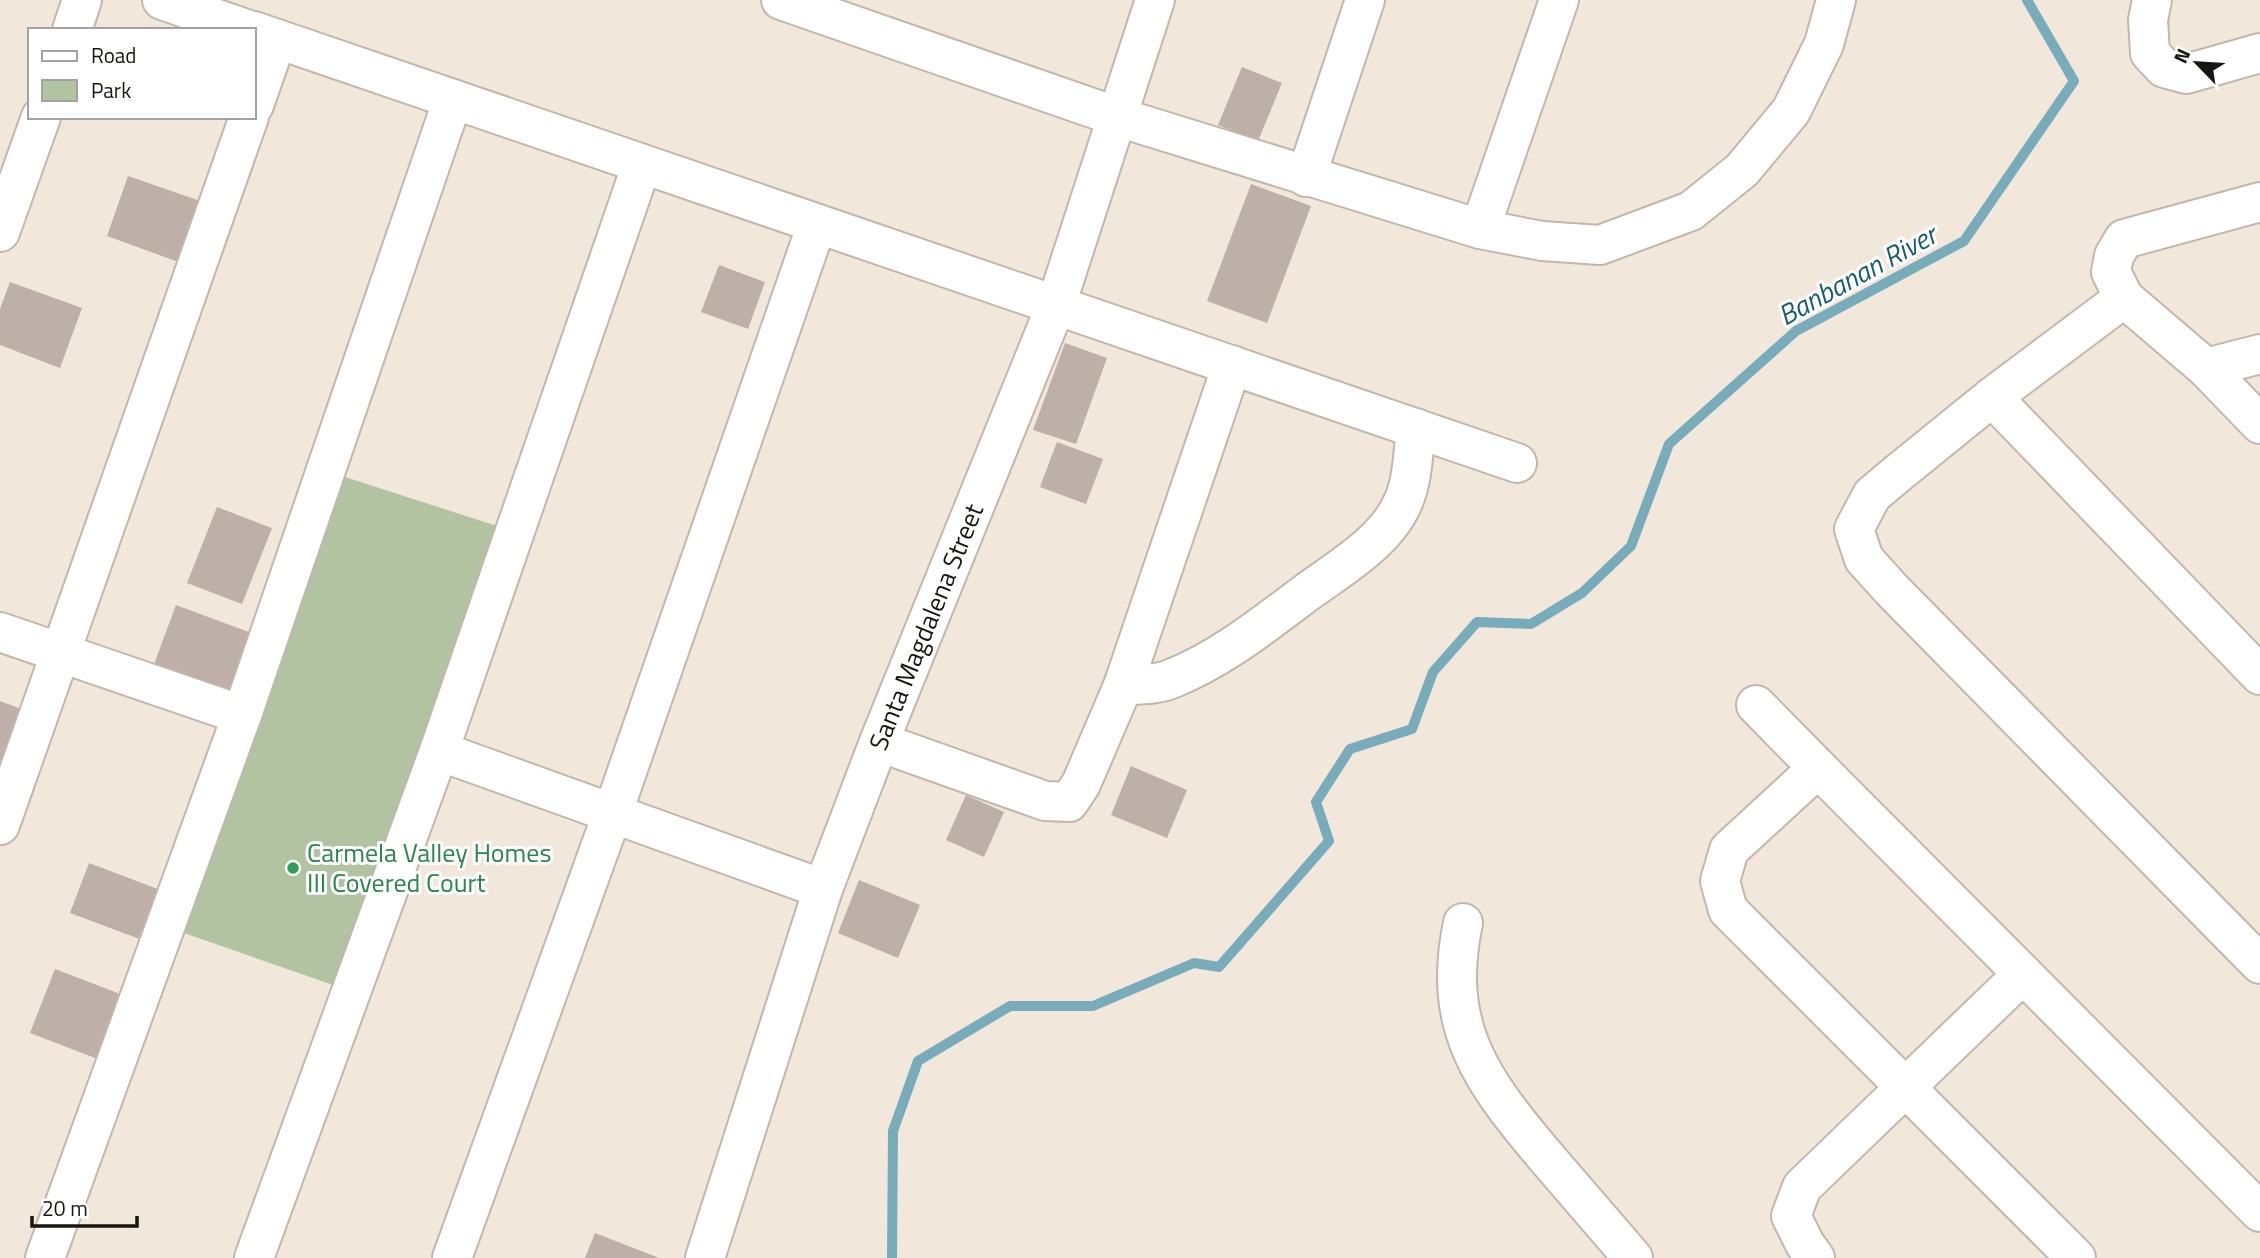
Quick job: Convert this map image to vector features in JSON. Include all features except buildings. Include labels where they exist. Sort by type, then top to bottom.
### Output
[{"type":"street","points":[[73,28],[82,0]]},
{"type":"street","points":[[162,0],[243,28]]},
{"type":"street","points":[[781,0],[1118,117],[1306,177],[1480,229],[1542,241],[1600,245],[1691,211],[1742,170],[1791,111],[1824,44],[1836,0]]},
{"type":"street","name":"Santa Magdalena Street","points":[[705,1258],[823,889],[879,742],[1056,305],[1155,0]]},
{"type":"street","points":[[1306,177],[1365,0]]},
{"type":"street","points":[[1480,229],[1559,0]]},
{"type":"street","points":[[2152,0],[2148,20],[2150,53],[2164,68],[2186,74],[2260,53]]},
{"type":"street","points":[[256,81],[260,34],[1517,463]]},
{"type":"street","points":[[45,1258],[242,715],[453,99]]},
{"type":"street","points":[[0,232],[40,119]]},
{"type":"street","points":[[0,825],[248,119]]},
{"type":"street","points":[[254,1258],[439,751],[642,164]]},
{"type":"street","points":[[2260,202],[2124,239],[2113,256],[2112,272],[2124,298],[2206,368],[2260,424]]},
{"type":"street","points":[[452,1258],[613,812],[817,223]]},
{"type":"street","points":[[2124,298],[1992,397],[1872,495],[1854,529],[1864,559],[2260,964]]},
{"type":"street","points":[[2206,368],[2260,355]]},
{"type":"street","points":[[879,742],[1045,801],[1069,802],[1081,784],[1123,686],[1232,366]]},
{"type":"street","points":[[1992,397],[2260,675]]},
{"type":"street","points":[[1123,686],[1167,681],[1198,667],[1233,646],[1359,554],[1386,529],[1403,502],[1412,467],[1416,428]]},
{"type":"street","points":[[0,632],[242,715]]},
{"type":"street","points":[[1756,705],[2260,1212]]},
{"type":"street","points":[[439,751],[823,889]]},
{"type":"street","points":[[1818,768],[1729,850],[1720,881],[1728,910],[2076,1258]]},
{"type":"street","points":[[1463,923],[1457,954],[1460,1013],[1471,1048],[1485,1079],[1505,1108],[1633,1258]]},
{"type":"street","points":[[1815,1258],[1791,1216],[1802,1187],[2023,974]]},
{"type":"green space","points":[[345,477],[497,526],[336,986],[184,933]]},
{"type":"waterway","name":"Banbanan River","points":[[892,1258],[893,1131],[918,1061],[1010,1006],[1093,1006],[1194,963],[1219,967],[1329,841],[1316,802],[1350,749],[1412,729],[1433,672],[1477,622],[1531,624],[1582,593],[1631,546],[1669,444],[1796,331],[1964,241],[2074,81],[2027,0]]},
{"type":"place","name":"Carmela Valley Homes III Covered Court","points":[[293,868]]}]
